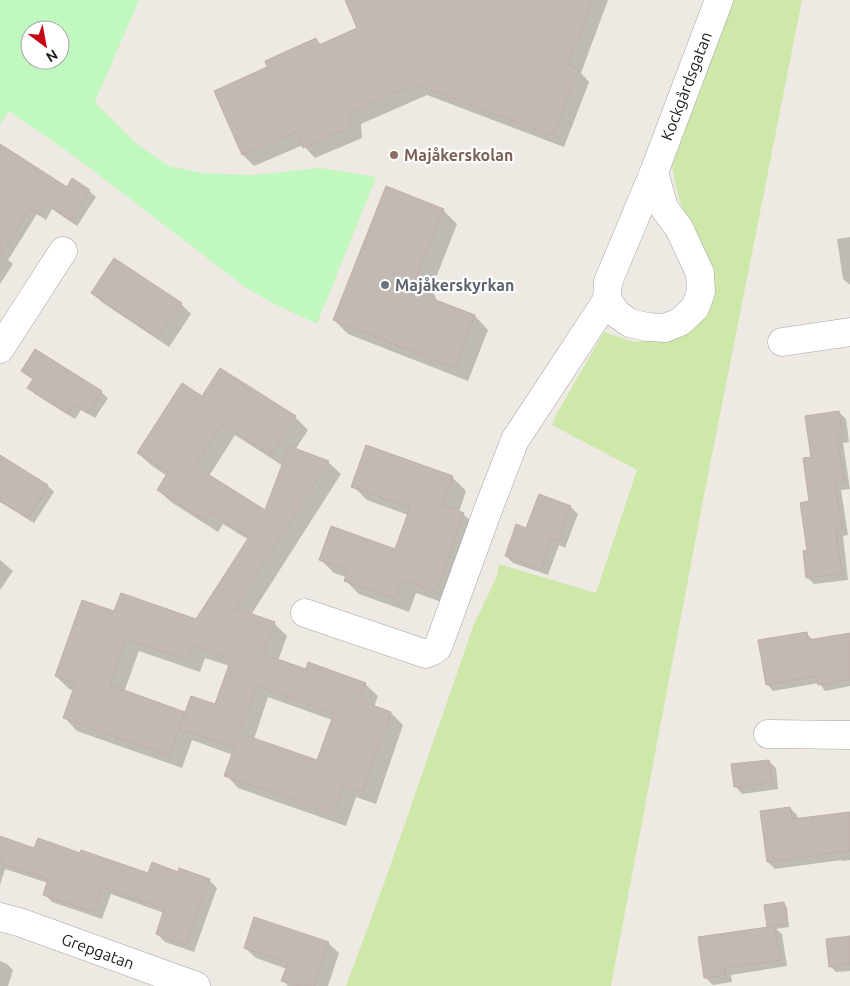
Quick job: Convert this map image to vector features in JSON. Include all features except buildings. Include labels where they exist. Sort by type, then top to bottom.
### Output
[{"type":"street","name":"Kockgårdsgatan","points":[[607,300],[608,282],[654,172],[719,0]]},
{"type":"street","points":[[305,613],[426,654],[438,647],[515,440],[607,300],[617,314],[630,323],[647,327],[665,328],[680,322],[695,308],[701,292],[700,273],[679,228],[664,208],[654,172]]},
{"type":"street","points":[[0,349],[63,252]]},
{"type":"street","points":[[782,342],[850,332]]},
{"type":"street","points":[[768,734],[850,736]]},
{"type":"street","name":"Grepgatan","points":[[0,917],[19,922],[196,986]]},
{"type":"green space","points":[[0,0],[139,0],[95,102],[137,144],[169,166],[202,173],[252,175],[321,168],[376,177],[317,324],[272,303],[245,287],[78,159],[9,111],[0,124]]},
{"type":"green space","points":[[734,0],[802,0],[701,511],[611,986],[346,986],[386,878],[474,624],[497,576],[499,564],[596,593],[637,470],[552,425],[604,332],[634,342],[677,338],[699,321],[709,273],[679,200],[672,166]]},
{"type":"place","name":"Majåkerskolan","points":[[394,155]]},
{"type":"place","name":"Majåkerskyrkan","points":[[385,285]]}]
